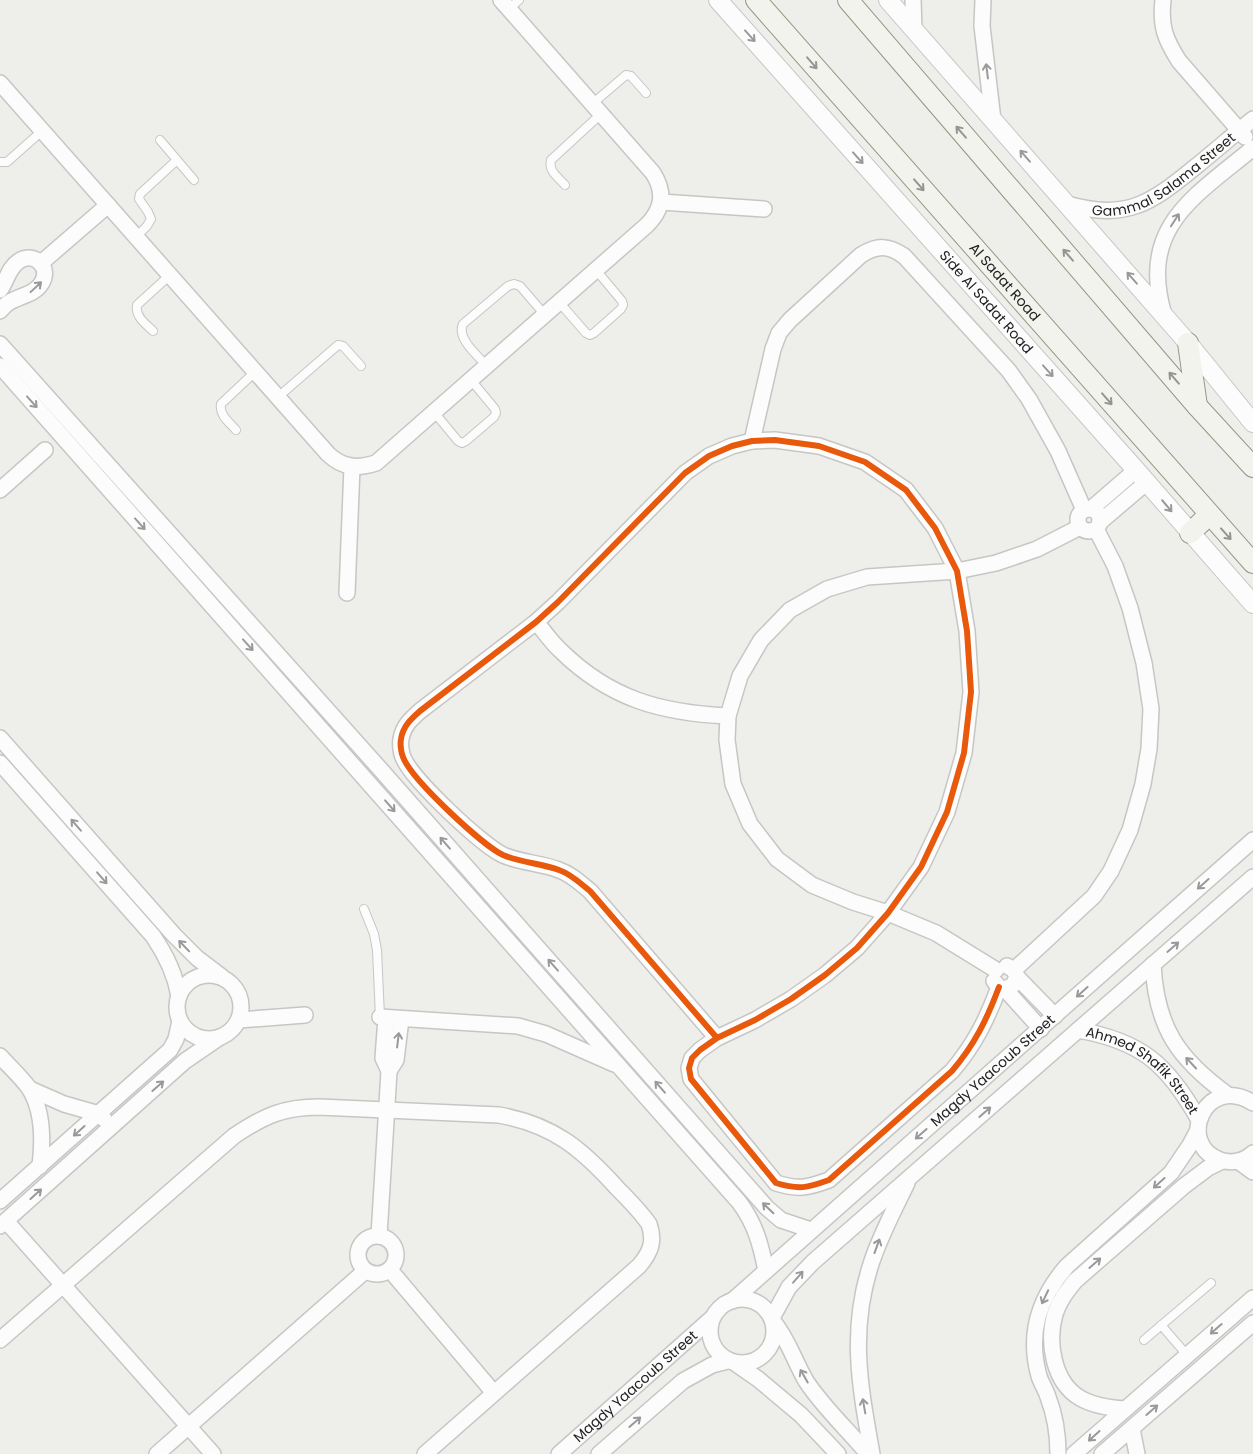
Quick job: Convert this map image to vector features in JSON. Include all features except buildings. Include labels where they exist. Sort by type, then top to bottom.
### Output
[{"type":"main road","name":"Al Sadat Road","points":[[756,0],[1253,564]]},
{"type":"main road","points":[[848,0],[1197,406],[1253,467]]},
{"type":"main road","points":[[1188,343],[1197,406]]},
{"type":"main road","points":[[1232,444],[1253,450]]},
{"type":"main road","points":[[1190,533],[1209,515]]},
{"type":"street","name":"Side Al Sadat Road","points":[[718,0],[1142,476],[1253,604]]},
{"type":"street","points":[[888,0],[1165,316],[1253,423]]},
{"type":"street","points":[[912,0],[914,29]]},
{"type":"street","points":[[983,0],[982,26],[993,120]]},
{"type":"street","points":[[1163,0],[1161,16],[1163,31],[1170,47],[1179,61],[1253,147]]},
{"type":"street","points":[[0,83],[335,460],[352,467],[360,467],[376,463],[651,221],[659,210],[661,192],[653,173],[597,109],[510,3]]},
{"type":"street","name":"Gammal Salama Street","points":[[1067,204],[1086,210],[1106,212],[1126,210],[1144,204],[1162,194],[1253,119]]},
{"type":"street","name":"Gammal Salama Street","points":[[1165,316],[1158,295],[1157,273],[1160,251],[1168,230],[1188,202],[1253,147]]},
{"type":"street","points":[[661,202],[764,209]]},
{"type":"street","points":[[41,262],[108,204]]},
{"type":"street","points":[[717,1038],[590,891],[575,879],[559,870],[521,861],[486,845],[412,772],[403,757],[400,740],[407,723],[420,711],[536,622],[685,473],[709,456],[732,446],[752,441],[775,440],[819,446],[865,462],[906,490],[935,528],[957,572],[967,631],[970,692],[964,753],[947,812],[921,867],[888,913],[857,948],[825,975],[784,1004],[717,1038],[692,1058],[689,1068],[691,1079],[776,1183],[792,1188],[811,1187],[829,1180],[952,1071],[968,1052],[979,1034],[1002,988],[1013,985],[1015,973],[1094,896],[1111,871],[1130,830],[1144,784],[1149,749],[1150,709],[1144,663],[1130,608],[1098,525],[1099,515],[1088,509],[1044,424],[1009,371],[904,256],[894,250],[883,247],[871,249],[861,255],[784,326],[773,350],[752,441]]},
{"type":"street","points":[[0,311],[8,273],[18,261],[34,258],[41,262],[44,268],[44,277],[41,284],[32,292],[4,293]]},
{"type":"street","points":[[0,344],[767,1208],[781,1220],[811,1230]]},
{"type":"street","points":[[0,366],[620,1066],[738,1202],[755,1226],[766,1271]]},
{"type":"street","points":[[0,490],[44,450]]},
{"type":"street","points":[[346,593],[352,467]]},
{"type":"street","points":[[1142,476],[1098,525],[1089,532],[1080,527],[1078,517],[1142,476]]},
{"type":"street","points":[[996,970],[936,933],[888,913],[812,886],[777,859],[750,824],[733,784],[727,740],[728,716],[740,676],[761,640],[790,610],[826,589],[867,577],[957,572],[996,563],[1037,549],[1080,527]]},
{"type":"street","points":[[536,622],[560,650],[588,675],[620,694],[656,707],[692,715],[728,716]]},
{"type":"street","points":[[0,738],[185,947],[229,982],[239,995],[241,1004],[239,1020],[228,1033],[194,1054],[3,1224],[63,1286],[213,1454]]},
{"type":"street","points":[[0,763],[153,936],[170,965],[176,980],[179,996]]},
{"type":"street","points":[[368,781],[380,770]]},
{"type":"street","points":[[43,811],[55,801]]},
{"type":"street","name":"Magdy Yaacoub Street","points":[[732,1301],[1253,840]]},
{"type":"street","points":[[1222,867],[1247,888]]},
{"type":"street","name":"Magdy Yaacoub Street","points":[[772,1320],[789,1287],[800,1274],[1153,964],[1247,888],[1253,877]]},
{"type":"street","points":[[1153,964],[1155,990],[1159,1007],[1172,1039],[1188,1061],[1206,1079],[1231,1095],[1244,1097],[1253,1103]]},
{"type":"street","points":[[1041,1029],[994,980],[996,970],[1003,966],[1011,967],[1055,1016]]},
{"type":"street","points":[[220,1037],[205,1039],[197,1037],[184,1028],[180,1021],[177,1004],[179,996],[189,982],[196,977],[214,975],[222,977]]},
{"type":"street","points":[[239,1020],[305,1015]]},
{"type":"street","points":[[379,1236],[389,1071],[396,1060],[389,1018],[524,1027],[546,1034],[620,1066]]},
{"type":"street","points":[[0,1201],[170,1050],[176,1039],[180,1021]]},
{"type":"street","name":"Ahmed Shafik Street","points":[[1078,1030],[1104,1035],[1128,1044],[1150,1058],[1170,1075],[1185,1096],[1198,1125],[1203,1146],[1208,1152],[1222,1161]]},
{"type":"street","points":[[0,1056],[30,1089],[37,1108],[41,1127],[42,1147],[40,1166]]},
{"type":"street","points":[[1058,1454],[1056,1432],[1048,1396],[1040,1378],[1035,1358],[1034,1338],[1037,1318],[1044,1299],[1054,1281],[1067,1266],[1171,1173],[1178,1164],[1203,1111],[1209,1103],[1218,1098],[1253,1088]]},
{"type":"street","points":[[30,1089],[64,1104],[99,1114],[111,1126]]},
{"type":"street","points":[[0,1340],[234,1136],[262,1118],[288,1110],[309,1107],[499,1115],[519,1119],[568,1141],[589,1158],[649,1224],[652,1233],[650,1251],[639,1266],[425,1454]]},
{"type":"street","points":[[1125,1409],[1093,1404],[1078,1397],[1067,1387],[1057,1370],[1052,1352],[1052,1332],[1055,1314],[1063,1296],[1075,1281],[1192,1179],[1222,1161],[1238,1161],[1253,1153]]},
{"type":"street","points":[[1238,1161],[1253,1172]]},
{"type":"street","points":[[1178,1164],[1192,1179]]},
{"type":"street","points":[[872,1454],[859,1379],[859,1321],[871,1264],[881,1237],[910,1177]]},
{"type":"street","points":[[738,1202],[752,1191]]},
{"type":"street","points":[[379,1236],[390,1241],[397,1252],[397,1259],[390,1270],[386,1273],[375,1275],[365,1271],[359,1260],[359,1248],[367,1239],[379,1236]]},
{"type":"street","points":[[390,1270],[494,1393]]},
{"type":"street","points":[[158,1454],[365,1271]]},
{"type":"street","points":[[1074,1454],[1253,1298]]},
{"type":"street","points":[[838,1454],[801,1415],[758,1379],[720,1355],[710,1338],[710,1328],[712,1318],[720,1307],[732,1301],[742,1299],[751,1300],[767,1310],[787,1340],[807,1382],[868,1454]]},
{"type":"street","name":"Magdy Yaacoub Street","points":[[559,1454],[712,1318]]},
{"type":"street","points":[[731,1362],[742,1364],[757,1360],[768,1350],[774,1336],[772,1320]]},
{"type":"street","points":[[1102,1454],[1253,1323]]},
{"type":"street","name":"Magdy Yaacoub Street","points":[[599,1454],[683,1381],[697,1372],[731,1362]]},
{"type":"street","points":[[1048,1396],[1067,1387]]},
{"type":"street","points":[[1132,1429],[1137,1454]]},
{"type":"lane","points":[[565,184],[552,171],[550,167],[551,160],[626,75],[631,76],[646,93]]},
{"type":"lane","points":[[0,162],[7,162],[42,131]]},
{"type":"lane","points":[[160,140],[194,180]]},
{"type":"lane","points":[[136,237],[147,226],[150,219],[150,215],[139,199],[140,194],[177,160]]},
{"type":"lane","points":[[559,302],[586,333],[590,335],[594,333],[623,305],[622,301],[596,270]]},
{"type":"lane","points":[[152,331],[137,313],[137,306],[170,274]]},
{"type":"lane","points":[[487,366],[462,337],[461,330],[463,324],[508,286],[514,284],[520,286],[545,315]]},
{"type":"lane","points":[[278,397],[338,344],[344,346],[361,366]]},
{"type":"lane","points":[[236,430],[223,415],[220,408],[221,404],[255,372]]},
{"type":"lane","points":[[434,412],[458,441],[462,443],[494,417],[495,409],[471,380]]},
{"type":"lane","points":[[364,909],[374,934],[389,1018]]},
{"type":"lane","points":[[1144,1340],[1211,1283]]},
{"type":"lane","points":[[1161,1325],[1187,1355]]},
{"type":"cycle path","points":[[717,1038],[590,891],[563,872],[503,855],[480,839],[448,811],[419,780],[403,757],[401,741],[406,727],[420,711],[536,622],[685,473],[709,456],[732,446],[752,441],[775,440],[819,446],[865,462],[906,490],[935,528],[957,571],[967,631],[971,692],[964,753],[947,812],[921,867],[888,913],[857,948],[825,975],[791,999],[755,1020],[717,1038],[700,1050],[692,1058],[689,1068],[691,1079],[776,1183],[791,1187],[815,1185],[829,1180],[952,1071],[980,1031],[999,987]]}]
